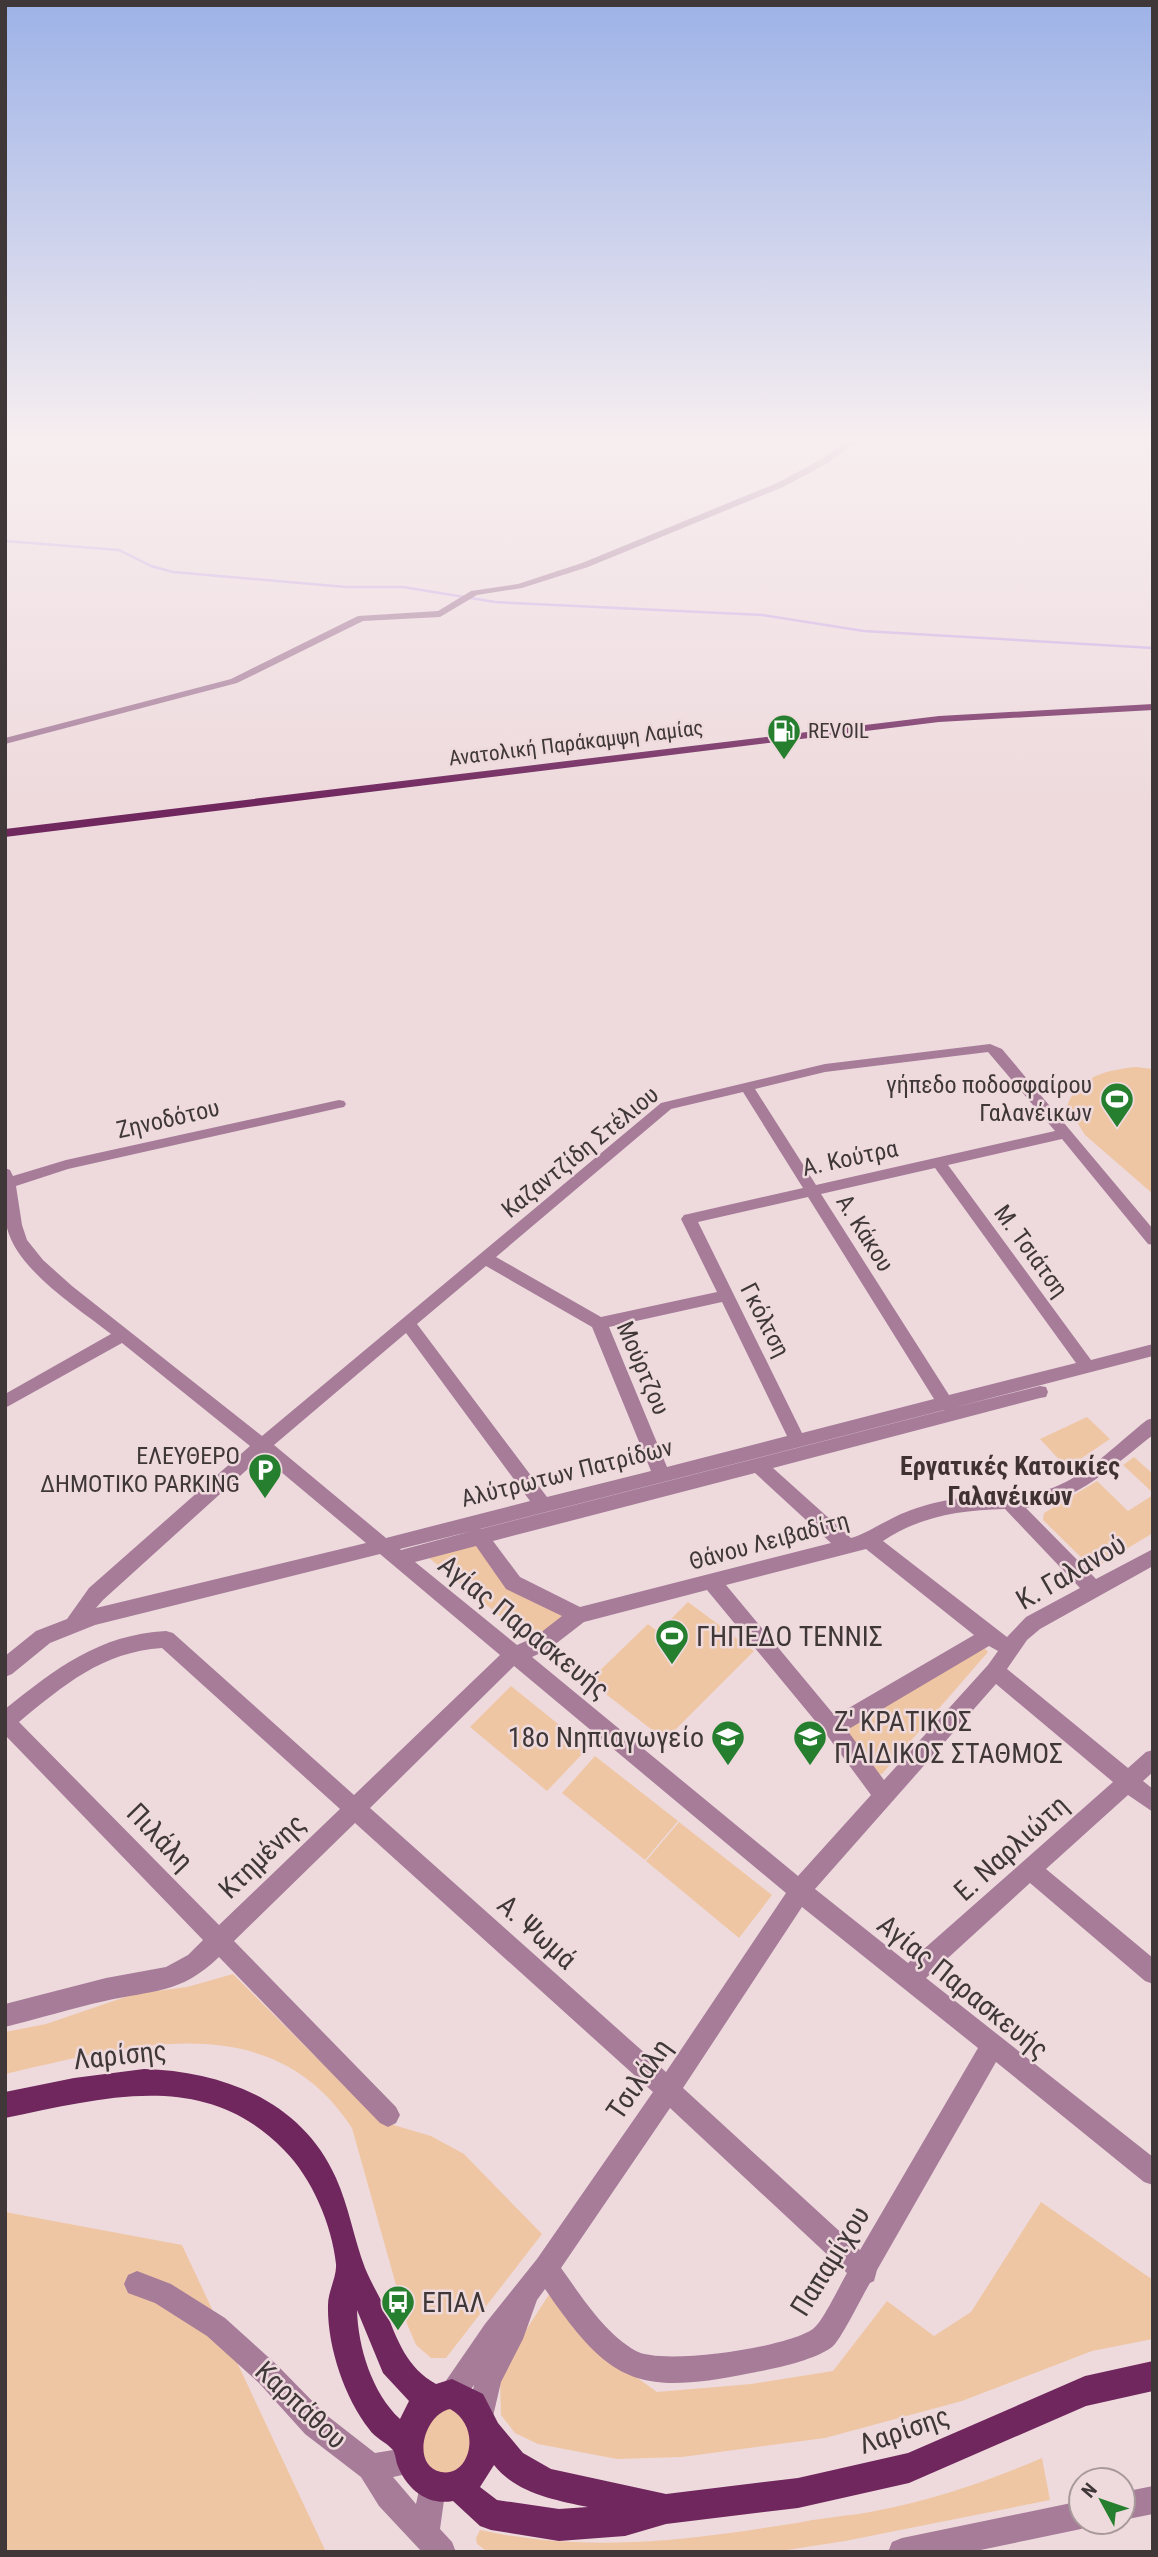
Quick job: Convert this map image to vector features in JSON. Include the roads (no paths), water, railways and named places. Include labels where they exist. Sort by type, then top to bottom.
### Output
[{"type":"main road","name":"Ανατολική Παράκαμψη Λαμίας","points":[[5,833],[939,719],[1153,707]]},
{"type":"main road","name":"Λαρίσης","points":[[5,2105],[125,2082],[182,2082],[228,2092],[267,2117],[288,2134],[318,2171],[337,2213],[350,2267],[362,2286],[380,2339],[395,2368],[415,2389],[443,2397]]},
{"type":"main road","name":"Λαρίσης","points":[[350,2267],[342,2305],[345,2335],[353,2361],[366,2395],[385,2427],[410,2451]]},
{"type":"main road","name":"Λαρίσης","points":[[446,2485],[468,2497],[491,2515],[559,2525],[625,2520],[666,2509],[798,2493],[884,2475],[955,2450],[1085,2390],[1153,2376]]},
{"type":"main road","points":[[443,2397],[469,2401],[483,2424],[485,2447],[481,2463],[471,2476],[446,2485],[419,2476],[410,2451],[416,2416],[443,2397]]},
{"type":"main road","name":"Λαρίσης","points":[[483,2424],[512,2464],[547,2483],[666,2509]]},
{"type":"street","points":[[5,741],[234,681],[362,618],[440,614],[474,593],[519,586],[594,561]]},
{"type":"street","name":"Καζαντζίδη Στέλιου","points":[[75,1622],[96,1594],[261,1446],[666,1106],[849,1064],[981,1047],[997,1052],[1065,1134]]},
{"type":"street","name":"Α. Κάκου","points":[[746,1086],[946,1404]]},
{"type":"street","name":"Ζηνοδότου","points":[[7,1178],[339,1104]]},
{"type":"street","points":[[1065,1134],[1153,1240]]},
{"type":"street","name":"Α. Κούτρα","points":[[688,1221],[695,1216],[1065,1134]]},
{"type":"street","name":"Μ. Τσιάτση","points":[[938,1162],[1087,1366]]},
{"type":"street","name":"Αγίας Παρασκευής","points":[[7,1178],[10,1231],[43,1270],[908,1979],[1153,2173]]},
{"type":"street","name":"Γκόλτση","points":[[688,1221],[798,1441]]},
{"type":"street","name":"Μούρτζου","points":[[485,1258],[599,1323],[661,1475]]},
{"type":"street","points":[[599,1323],[725,1296]]},
{"type":"street","points":[[408,1323],[542,1504]]},
{"type":"street","points":[[5,1402],[122,1336]]},
{"type":"street","name":"Αλύτρωτων Πατρίδων","points":[[5,1668],[43,1637],[75,1622],[1153,1350]]},
{"type":"street","points":[[396,1559],[1040,1392]]},
{"type":"street","name":"Θάνου Λειβαδίτη","points":[[514,1654],[536,1650],[579,1615],[869,1541],[892,1524],[914,1516],[973,1503],[1010,1503],[1056,1493],[1073,1485],[1153,1425]]},
{"type":"street","points":[[758,1465],[846,1545]]},
{"type":"street","points":[[1010,1503],[1095,1591]]},
{"type":"street","points":[[479,1536],[513,1583],[579,1615]]},
{"type":"street","points":[[869,1541],[989,1636],[1010,1648]]},
{"type":"street","name":"Κ. Γαλανού","points":[[800,1891],[995,1671],[1010,1648],[1033,1623],[1153,1557]]},
{"type":"street","points":[[712,1581],[833,1728],[884,1796]]},
{"type":"street","points":[[833,1728],[989,1636]]},
{"type":"street","name":"Α. Ψωμά","points":[[5,1721],[89,1657],[147,1639],[166,1639],[668,2090],[864,2272]]},
{"type":"street","name":"Κτημένης","points":[[5,2016],[106,1989],[169,1978],[196,1964],[514,1654]]},
{"type":"street","points":[[995,1671],[1153,1802]]},
{"type":"street","name":"Πιλάλη","points":[[5,1721],[388,2115]]},
{"type":"street","name":"Ε. Ναρλιώτη","points":[[908,1979],[1032,1871],[1153,1759]]},
{"type":"street","points":[[1032,1871],[1153,1973]]},
{"type":"street","name":"Τσιλάλη","points":[[524,2300],[800,1891]]},
{"type":"street","name":"Παπαμίχου","points":[[546,2268],[574,2308],[619,2355],[634,2365],[663,2371],[747,2362],[807,2347],[824,2337],[992,2047]]},
{"type":"street","name":"Καρπάθου","points":[[137,2284],[162,2292],[216,2327],[268,2374],[315,2424],[371,2467],[389,2496],[433,2544]]},
{"type":"street","points":[[443,2397],[524,2300]]},
{"type":"street","points":[[483,2424],[486,2381],[519,2321],[524,2300]]},
{"type":"street","points":[[371,2467],[410,2451]]},
{"type":"street","points":[[433,2544],[446,2485]]},
{"type":"street","points":[[902,2552],[1067,2518]]},
{"type":"waterway","points":[[142,561],[173,572],[346,587],[403,587],[495,602],[762,615],[864,631],[1153,648]]},
{"type":"place","name":"REVOIL","points":[[784,761]]},
{"type":"place","name":"γήπεδο ποδοσφαίρου Γαλανέικων","points":[[1117,1129]]},
{"type":"place","name":"ΕΛΕΥΘΕΡΟ ΔΗΜΟΤΙΚΟ PARKING","points":[[265,1500]]},
{"type":"place","name":"ΓΗΠΕΔΟ ΤΕΝΝΙΣ","points":[[672,1666]]},
{"type":"place","name":"18ο Νηπιαγωγείο","points":[[728,1767]]},
{"type":"place","name":"Ζ' ΚΡΑΤΙΚΟΣ ΠΑΙΔΙΚΟΣ ΣΤΑΘΜΟΣ","points":[[810,1767]]},
{"type":"place","name":"ΕΠΑΛ","points":[[398,2332]]},
{"type":"district","name":"Εργατικές Κατοικίες Γαλανέικων","points":[[1010,1481]]}]
